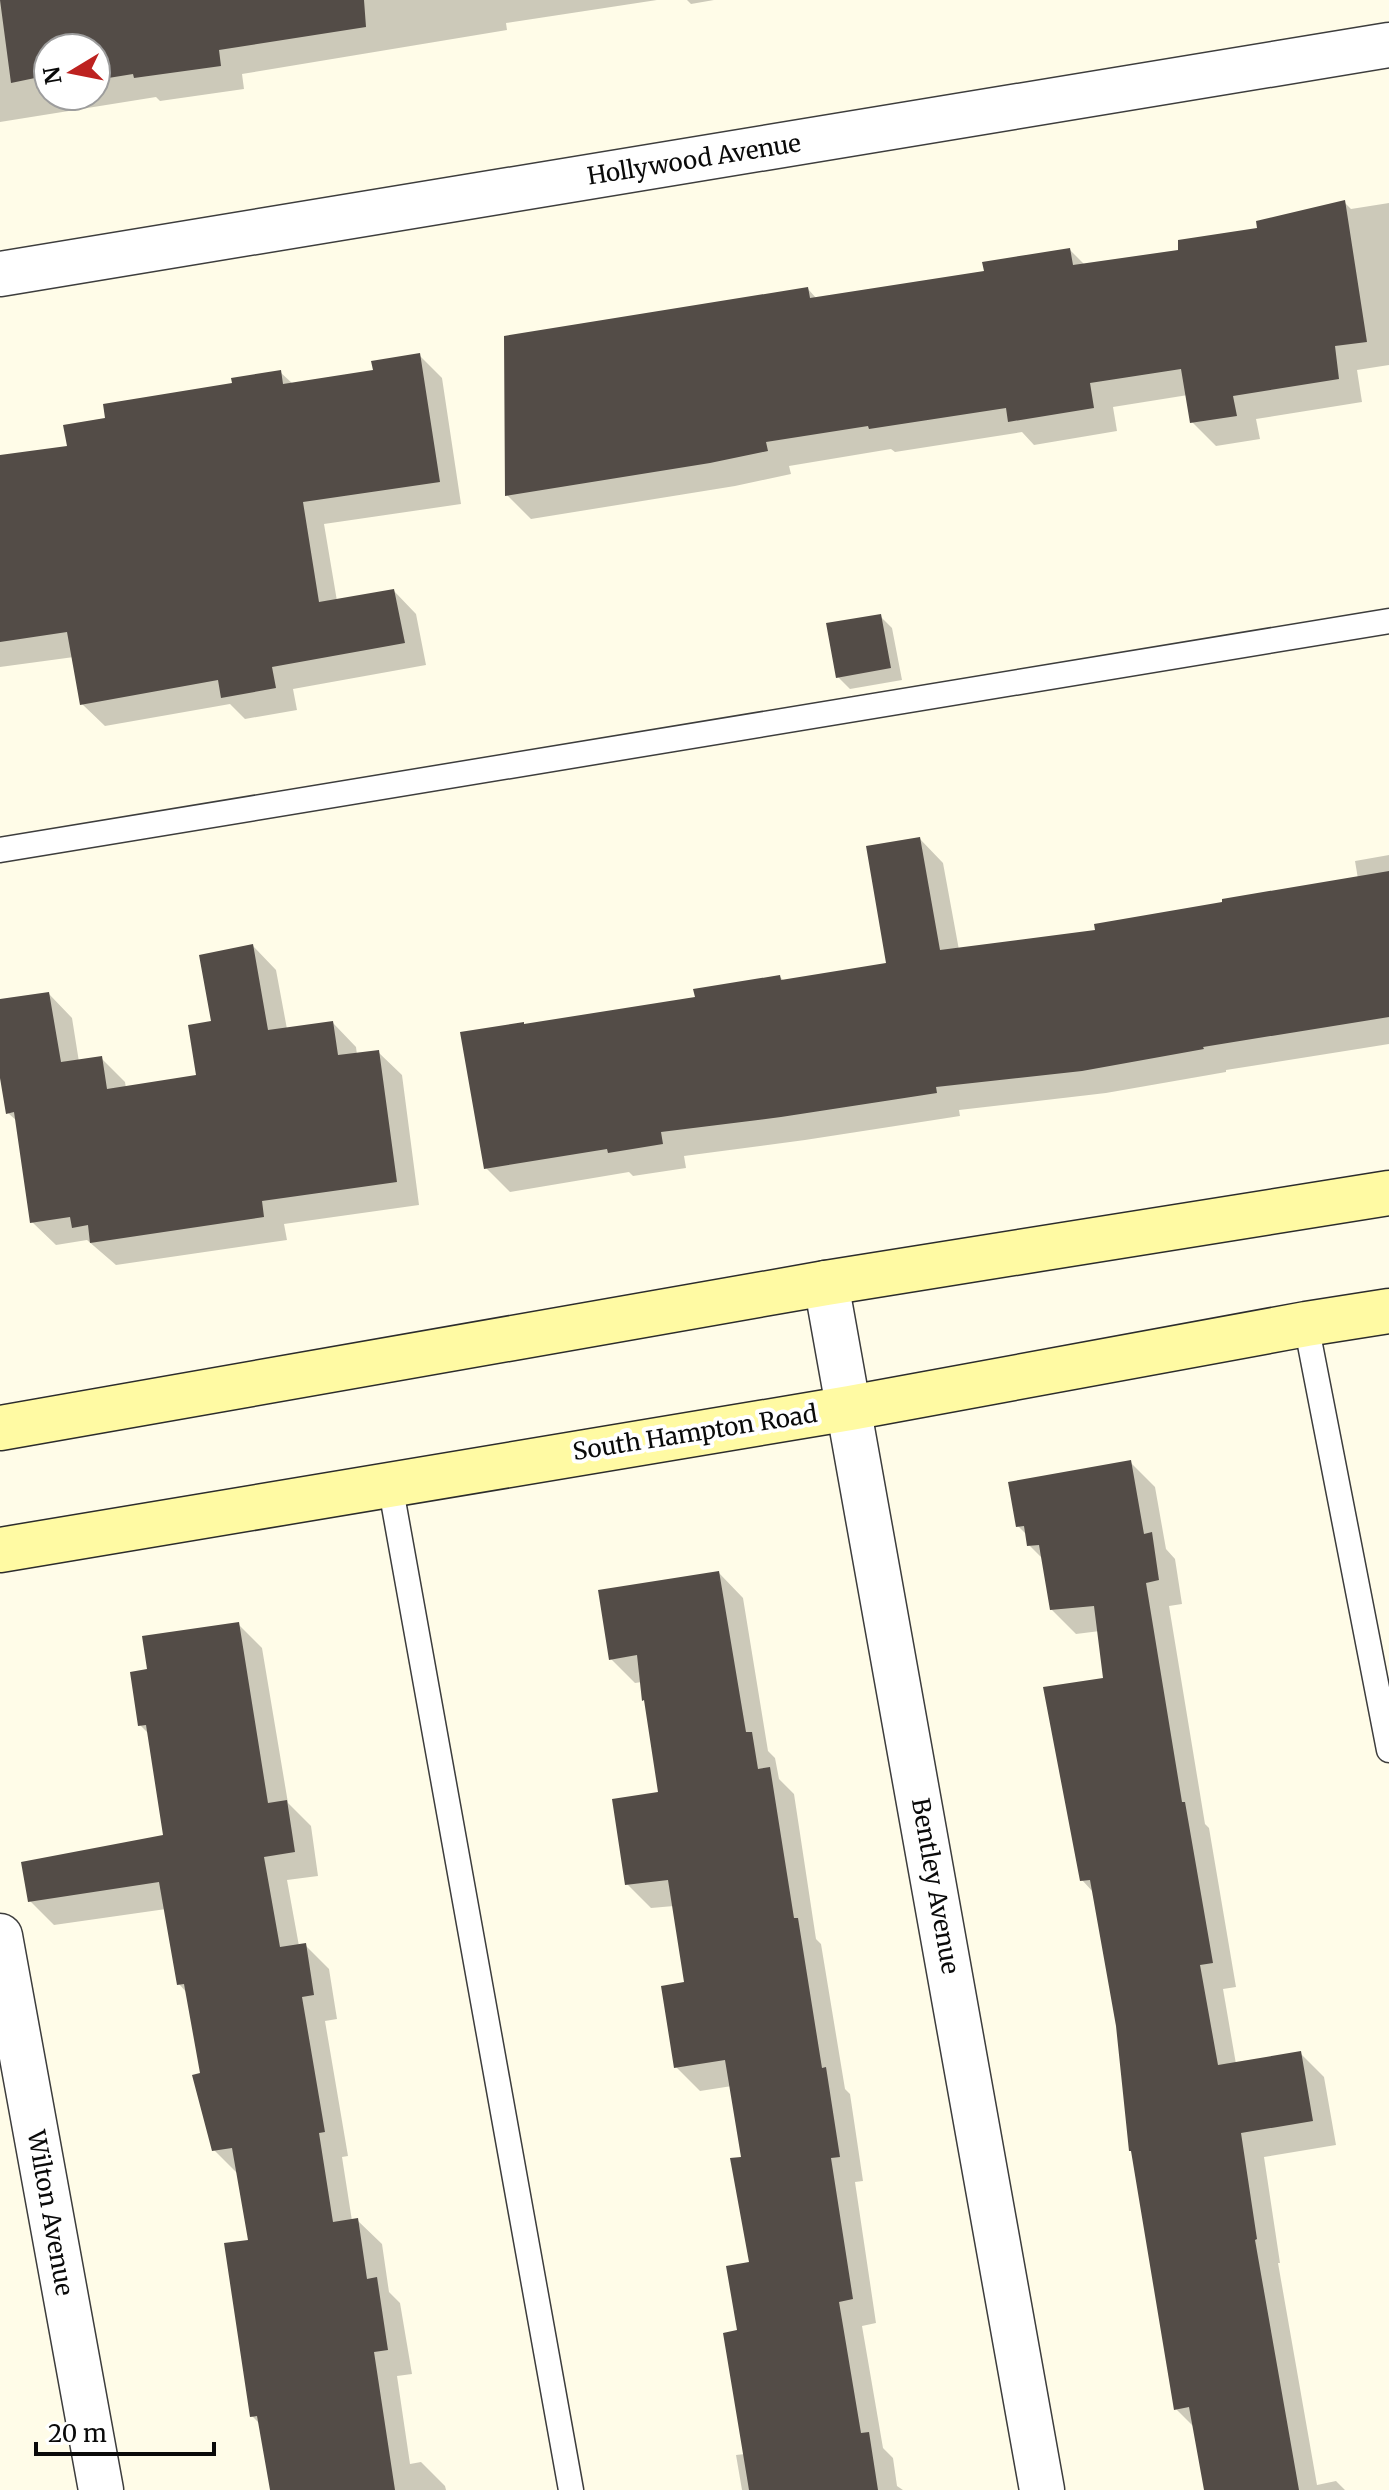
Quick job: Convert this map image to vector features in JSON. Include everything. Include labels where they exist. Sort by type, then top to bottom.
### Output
[{"type":"main road","points":[[0,1428],[826,1283],[1389,1193]]},
{"type":"main road","name":"South Hampton Road","points":[[0,1550],[850,1408],[1389,1311]]},
{"type":"street","name":"Hollywood Avenue","points":[[0,274],[1389,45]]},
{"type":"street","name":"Bentley Avenue","points":[[826,1283],[1042,2490]]},
{"type":"street","name":"Wilton Avenue","points":[[0,1936],[101,2490]]},
{"type":"lane","points":[[0,850],[1389,621]]},
{"type":"lane","points":[[1306,1324],[1389,1750]]},
{"type":"lane","points":[[390,1484],[571,2490]]},
{"type":"building","points":[[0,0],[364,0],[366,27],[219,50],[221,66],[134,78],[133,74],[112,77],[112,32],[32,32],[32,79],[11,83]]},
{"type":"building","points":[[1345,200],[1367,342],[1335,346],[1339,379],[1233,396],[1237,416],[1190,423],[1181,369],[1090,383],[1094,408],[1008,422],[1006,408],[869,429],[868,426],[766,442],[768,451],[710,463],[505,496],[504,336],[808,287],[810,298],[984,271],[982,262],[1070,248],[1073,265],[1178,250],[1178,240],[1257,228],[1256,221]]},
{"type":"building","points":[[420,353],[440,482],[303,502],[319,602],[394,589],[405,643],[272,667],[276,688],[221,698],[218,680],[80,705],[67,632],[0,642],[0,455],[67,446],[63,425],[105,418],[103,404],[232,383],[231,378],[281,370],[283,384],[373,370],[371,361]]},
{"type":"building","points":[[881,614],[891,668],[836,678],[826,623]]},
{"type":"building","points":[[920,837],[940,950],[1095,930],[1094,924],[1389,871],[1389,1017],[1203,1047],[1082,1071],[936,1087],[937,1093],[661,1132],[663,1144],[608,1153],[607,1149],[484,1169],[460,1032],[695,997],[693,989],[780,975],[781,980],[886,963],[866,846]]},
{"type":"building","points":[[253,944],[268,1030],[333,1021],[338,1055],[379,1050],[397,1182],[262,1201],[264,1217],[90,1243],[88,1225],[72,1228],[70,1217],[30,1223],[14,1112],[6,1114],[0,1078],[0,999],[49,992],[61,1062],[102,1056],[107,1089],[196,1075],[188,1025],[211,1021],[199,955]]},
{"type":"building","points":[[1131,1460],[1144,1534],[1152,1532],[1159,1580],[1146,1583],[1182,1802],[1185,1802],[1213,1963],[1200,1965],[1218,2065],[1301,2051],[1313,2121],[1241,2133],[1255,2240],[1299,2490],[1204,2490],[1189,2407],[1174,2410],[1129,2151],[1116,2026],[1090,1880],[1080,1881],[1043,1687],[1103,1678],[1094,1606],[1050,1610],[1039,1545],[1027,1546],[1024,1526],[1016,1527],[1008,1482]]},
{"type":"building","points":[[719,1571],[746,1732],[752,1732],[758,1769],[770,1767],[822,2068],[826,2067],[840,2157],[831,2158],[853,2299],[839,2302],[861,2433],[869,2432],[878,2490],[749,2490],[723,2333],[737,2330],[726,2266],[749,2262],[730,2158],[741,2157],[725,2060],[674,2068],[661,1986],[684,1982],[668,1880],[625,1885],[612,1799],[658,1792],[637,1655],[609,1660],[598,1590]]},
{"type":"building","points":[[239,1622],[268,1803],[287,1800],[295,1852],[264,1857],[280,1947],[306,1943],[314,1995],[302,1997],[325,2132],[319,2133],[333,2222],[358,2218],[367,2279],[377,2277],[388,2350],[374,2352],[395,2490],[270,2490],[257,2416],[250,2417],[224,2243],[248,2240],[232,2148],[212,2151],[192,2075],[200,2073],[184,1984],[177,1985],[159,1882],[28,1902],[21,1862],[163,1835],[146,1725],[138,1726],[130,1672],[147,1669],[142,1636]]}]
